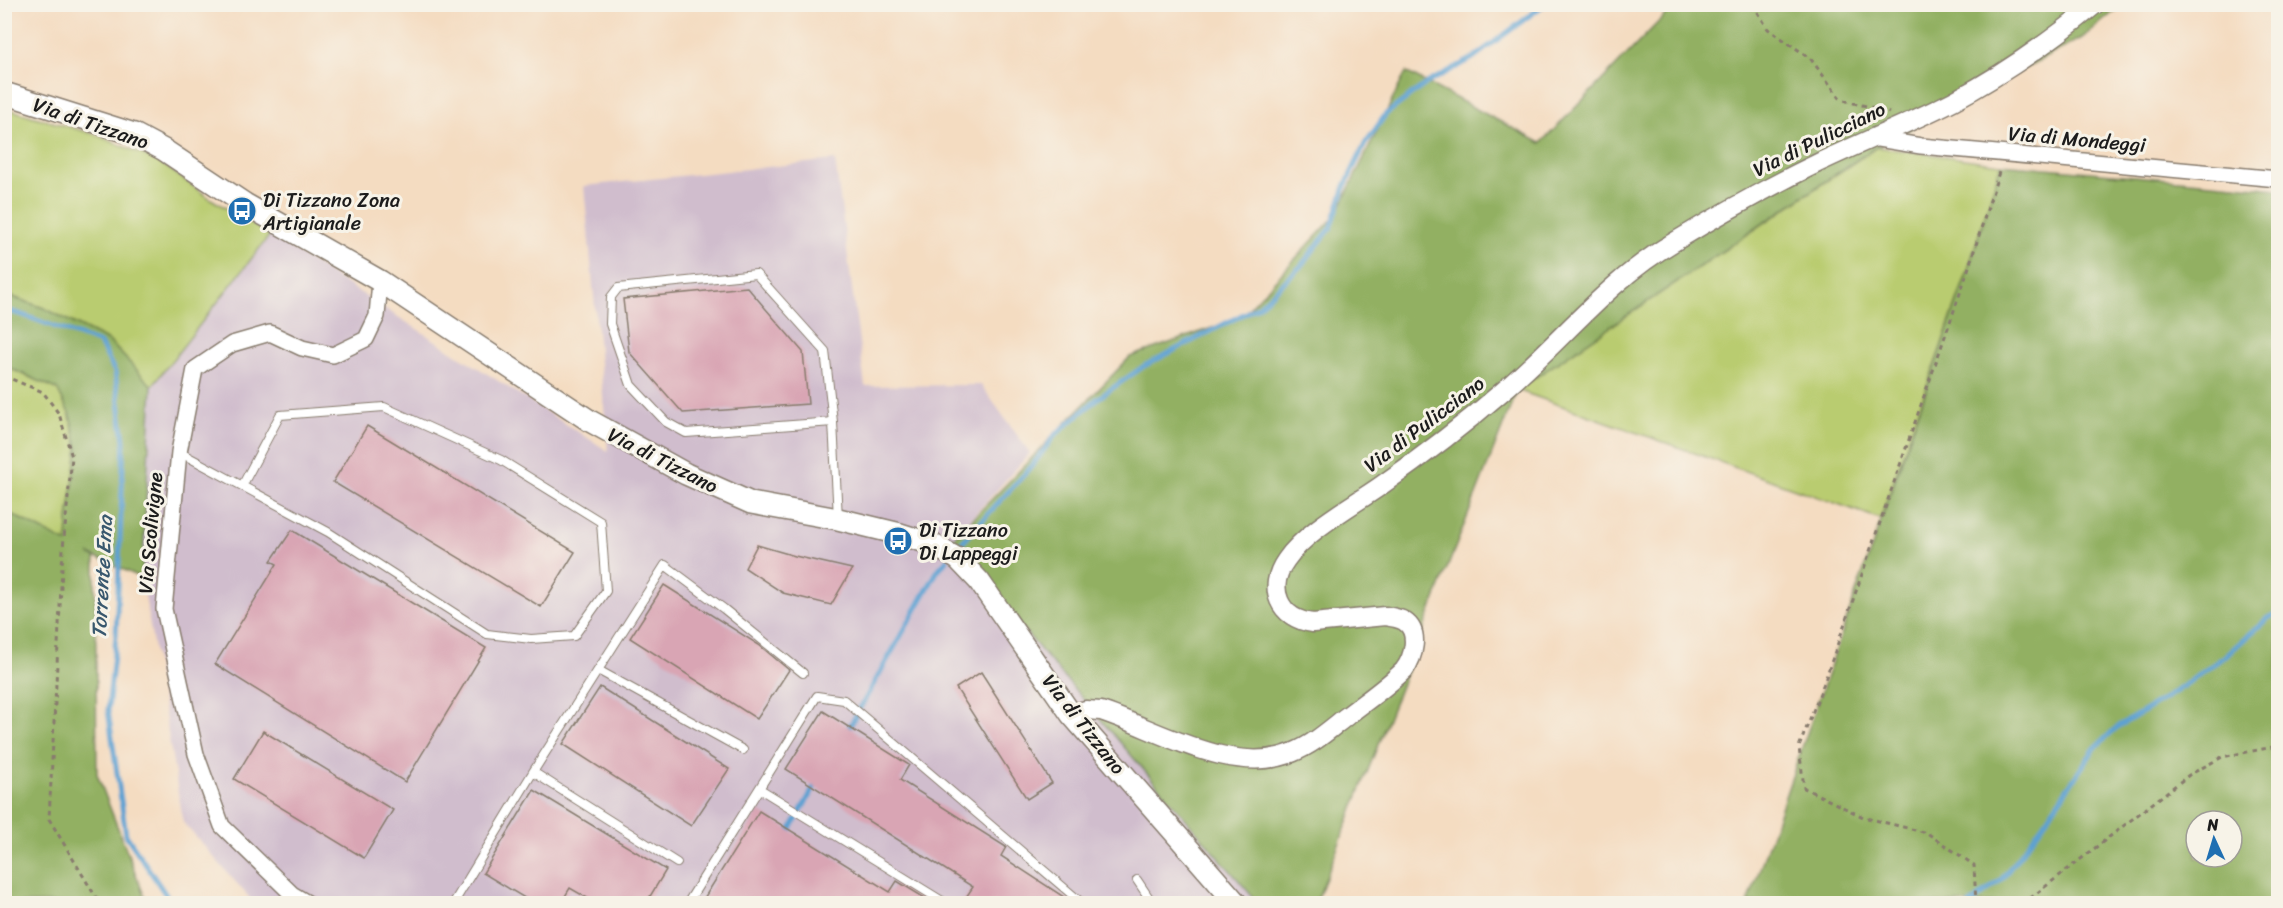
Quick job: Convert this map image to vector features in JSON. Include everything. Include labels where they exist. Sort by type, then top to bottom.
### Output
[{"type":"main road","name":"Via di Tizzano","points":[[4,93],[134,134],[164,150],[245,204],[380,280],[590,422],[686,474],[751,503],[838,519],[900,534],[932,544],[951,555],[979,581],[1071,714],[1237,903]]},
{"type":"street","name":"Via di Pulicciano","points":[[1071,714],[1086,710],[1101,711],[1184,744],[1236,757],[1272,759],[1286,756],[1311,744],[1404,670],[1410,661],[1413,642],[1410,627],[1405,621],[1396,618],[1386,616],[1313,623],[1301,622],[1291,617],[1281,605],[1277,590],[1281,569],[1291,554],[1310,536],[1406,468],[1503,391],[1599,298],[1646,260],[1740,203],[1951,101],[2026,58],[2096,4]]},
{"type":"street","name":"Via di Mondeggi","points":[[1872,138],[1921,146],[2278,179]]},
{"type":"street","name":"Via Scolivigne","points":[[309,903],[292,894],[222,826],[196,754],[164,609],[179,452],[195,369],[232,344],[270,333],[302,348],[333,355],[366,339],[377,316],[380,280]]},
{"type":"lane","points":[[834,422],[686,433],[666,422],[631,385],[610,324],[611,297],[618,288],[756,274],[825,351],[834,422],[838,519]]},
{"type":"lane","points":[[179,452],[242,486],[328,532],[487,634],[531,639],[574,636],[606,591],[601,522],[501,460],[384,407],[280,415],[242,486]]},
{"type":"lane","points":[[453,903],[533,772],[665,565],[803,673]]},
{"type":"lane","points":[[598,670],[743,750]]},
{"type":"lane","points":[[687,903],[817,696],[844,700],[1083,903]]},
{"type":"lane","points":[[533,772],[677,863]]},
{"type":"lane","points":[[760,789],[947,903]]},
{"type":"lane","points":[[1137,880],[1153,903]]},
{"type":"path","points":[[1753,4],[1768,28],[1809,58],[1840,98],[1879,108],[1896,119],[1900,125]]},
{"type":"path","points":[[1976,903],[1974,865],[1927,833],[1863,817],[1804,788],[1798,747],[1824,683],[1966,276],[2001,164]]},
{"type":"path","points":[[4,376],[43,392],[59,414],[72,457],[63,548],[49,819],[100,903]]},
{"type":"path","points":[[2023,903],[2189,775],[2222,757],[2278,746]]},
{"type":"path","points":[[2029,899],[2036,903]]},
{"type":"shaded area","points":[[835,160],[865,386],[981,385],[1030,453],[949,543],[1258,903],[254,903],[183,822],[142,578],[152,386],[270,235],[608,451],[584,186]]},
{"type":"green space","points":[[1675,5],[2122,5],[2082,38],[1873,149],[1517,390],[1316,903],[1258,903],[949,543],[1130,357],[1240,318],[1336,215],[1406,72],[1541,143]]},
{"type":"green space","points":[[4,108],[94,134],[158,161],[211,199],[270,235],[152,386],[109,341],[44,308],[5,294]]},
{"type":"green space","points":[[1877,147],[2001,164],[1966,276],[1880,519],[1517,390]]},
{"type":"green space","points":[[2001,164],[2278,189],[2278,903],[1748,903],[1966,276]]},
{"type":"green space","points":[[5,295],[44,308],[109,341],[152,386],[142,578],[89,554],[95,558],[97,774],[147,903],[5,903],[5,511],[67,543],[78,448],[70,415],[57,389],[5,366]]},
{"type":"green space","points":[[4,366],[57,389],[70,415],[78,448],[68,519],[68,544],[5,511]]},
{"type":"building","points":[[747,287],[803,352],[808,404],[683,413],[629,352],[623,299]]},
{"type":"building","points":[[367,426],[575,552],[541,607],[333,482]]},
{"type":"building","points":[[292,530],[486,648],[405,782],[215,664],[277,564],[271,561]]},
{"type":"building","points":[[757,545],[852,569],[831,605],[783,593],[745,568]]},
{"type":"building","points":[[664,585],[759,645],[789,670],[757,719],[630,638]]},
{"type":"building","points":[[981,672],[1052,783],[1027,799],[956,688]]},
{"type":"building","points":[[600,687],[729,769],[691,826],[563,744]]},
{"type":"building","points":[[823,711],[909,765],[900,780],[1006,847],[1001,856],[1073,903],[962,903],[973,887],[786,769]]},
{"type":"building","points":[[263,731],[393,810],[364,858],[234,779]]},
{"type":"building","points":[[534,790],[666,870],[646,903],[596,903],[570,888],[561,903],[533,903],[483,873]]},
{"type":"building","points":[[759,811],[890,892],[897,881],[933,903],[701,903]]},
{"type":"waterway","points":[[955,550],[1031,467],[1055,435],[1097,399],[1144,366],[1259,306],[1300,267],[1331,228],[1345,186],[1365,144],[1386,114],[1427,83],[1473,58],[1545,4]]},
{"type":"waterway","name":"Torrente Ema","points":[[4,310],[100,343],[115,372],[124,441],[116,636],[108,710],[126,835],[172,904]]},
{"type":"waterway","points":[[846,733],[938,570],[947,560]]},
{"type":"waterway","points":[[1970,904],[2001,880],[2095,748],[2116,728],[2175,692],[2225,656],[2278,612]]},
{"type":"waterway","points":[[788,834],[817,782]]},
{"type":"place","name":"Di Tizzano Zona Artigianale","points":[[242,211]]},
{"type":"place","name":"Di Tizzano Di Lappeggi","points":[[898,541]]}]
